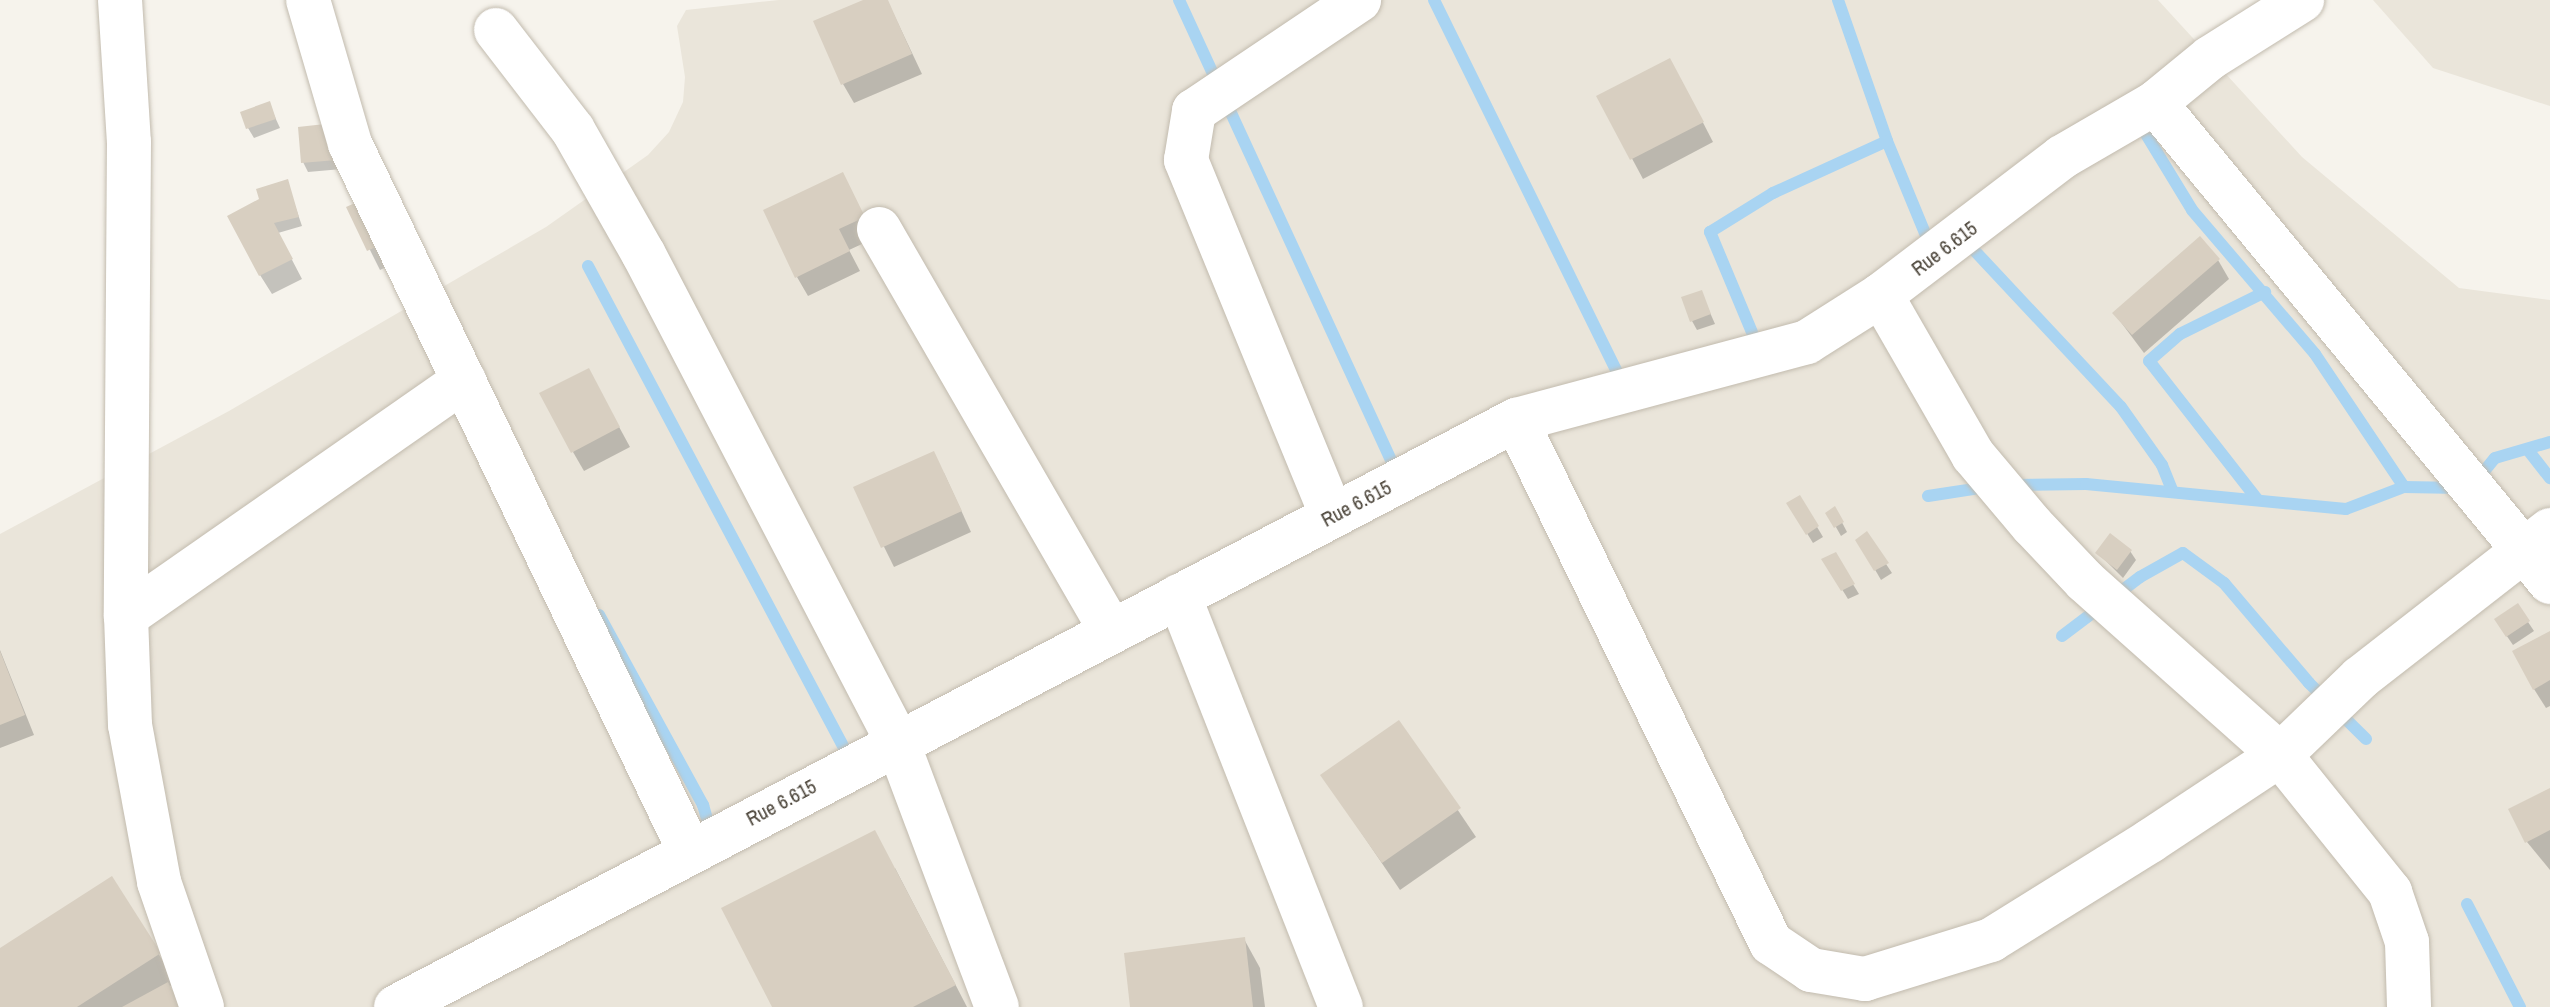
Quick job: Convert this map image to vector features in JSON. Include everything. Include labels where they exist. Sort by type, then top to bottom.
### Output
[{"type":"street","points":[[120,0],[129,142],[126,616],[130,725],[159,882],[202,1007]]},
{"type":"street","points":[[308,0],[350,144],[689,850]]},
{"type":"street","points":[[1332,516],[1186,160],[1194,111],[1359,0]]},
{"type":"street","name":"Rue 6.615","points":[[396,1007],[457,992],[689,850],[1516,420],[1807,342],[1881,295],[2062,157],[2155,103],[2210,58],[2285,4]]},
{"type":"street","points":[[496,30],[573,130],[643,253],[897,741],[997,1007]]},
{"type":"street","points":[[1516,420],[1771,943],[1811,970],[1865,979],[1991,940],[2280,755],[2360,678],[2542,553],[2155,103]]},
{"type":"street","points":[[879,229],[1111,631]]},
{"type":"street","points":[[1881,295],[1973,455],[2032,525],[2085,581],[2280,755],[2390,892],[2407,942],[2409,1007]]},
{"type":"street","points":[[126,616],[464,380]]},
{"type":"street","points":[[1179,596],[1341,1007]]},
{"type":"shaded area","points":[[779,0],[2158,0],[2302,157],[2459,288],[2550,300],[2550,1007],[0,1007],[0,534],[229,411],[546,227],[648,155],[669,132],[683,102],[685,77],[677,26],[686,10]]},
{"type":"shaded area","points":[[2373,0],[2550,0],[2550,106],[2433,68]]},
{"type":"building","points":[[863,0],[888,0],[912,54],[841,85],[813,21]]},
{"type":"building","points":[[1670,58],[1704,122],[1630,160],[1596,96]]},
{"type":"building","points":[[270,101],[276,119],[246,129],[240,112]]},
{"type":"building","points":[[334,123],[337,160],[301,163],[298,127]]},
{"type":"building","points":[[843,172],[865,217],[839,229],[850,251],[795,278],[763,210]]},
{"type":"building","points":[[288,179],[299,217],[274,223],[293,259],[259,276],[227,216],[259,199],[256,189]]},
{"type":"building","points":[[386,189],[406,233],[367,251],[346,207]]},
{"type":"building","points":[[2200,236],[2220,259],[2132,335],[2112,313]]},
{"type":"building","points":[[1702,290],[1711,314],[1690,322],[1681,297]]},
{"type":"building","points":[[589,368],[620,427],[571,453],[539,393]]},
{"type":"building","points":[[934,451],[962,511],[881,548],[853,487]]},
{"type":"building","points":[[1800,495],[1819,526],[1806,535],[1786,503]]},
{"type":"building","points":[[1835,506],[1844,522],[1834,528],[1825,513]]},
{"type":"building","points":[[1867,531],[1889,563],[1874,571],[1855,540]]},
{"type":"building","points":[[2110,533],[2132,550],[2117,570],[2095,553]]},
{"type":"building","points":[[1836,552],[1855,584],[1841,591],[1821,559]]},
{"type":"building","points":[[2518,603],[2530,621],[2506,637],[2494,619]]},
{"type":"building","points":[[2550,631],[2550,680],[2533,690],[2512,651]]},
{"type":"building","points":[[0,651],[25,715],[0,725]]},
{"type":"building","points":[[1399,720],[1461,808],[1382,863],[1320,775]]},
{"type":"building","points":[[2550,788],[2550,830],[2525,843],[2508,809]]},
{"type":"building","points":[[875,830],[956,985],[913,1007],[772,1007],[721,908]]},
{"type":"building","points":[[112,876],[161,953],[77,1007],[0,1007],[0,948]]},
{"type":"building","points":[[1245,937],[1253,1007],[1130,1007],[1124,953]]},
{"type":"building","points":[[168,982],[181,1007],[122,1007]]},
{"type":"waterway","points":[[1179,0],[1397,473]]},
{"type":"waterway","points":[[1434,0],[1623,384]]},
{"type":"waterway","points":[[1838,0],[1887,141],[1931,248]]},
{"type":"waterway","points":[[2141,126],[2192,210],[2315,354],[2404,487]]},
{"type":"waterway","points":[[1759,349],[1710,232],[1773,193],[1887,141]]},
{"type":"waterway","points":[[1973,249],[2121,407],[2162,465],[2173,492]]},
{"type":"waterway","points":[[588,266],[851,761]]},
{"type":"waterway","points":[[2257,499],[2149,361],[2180,334],[2265,292]]},
{"type":"waterway","points":[[2477,480],[2495,458],[2550,442]]},
{"type":"waterway","points":[[2528,450],[2550,478]]},
{"type":"waterway","points":[[2010,485],[2086,484],[2346,509],[2404,487],[2461,488]]},
{"type":"waterway","points":[[1928,496],[1987,487]]},
{"type":"waterway","points":[[2062,636],[2140,577],[2183,553],[2224,583],[2309,683],[2366,739]]},
{"type":"waterway","points":[[599,615],[703,805],[711,833]]},
{"type":"waterway","points":[[2467,904],[2520,1007]]}]
